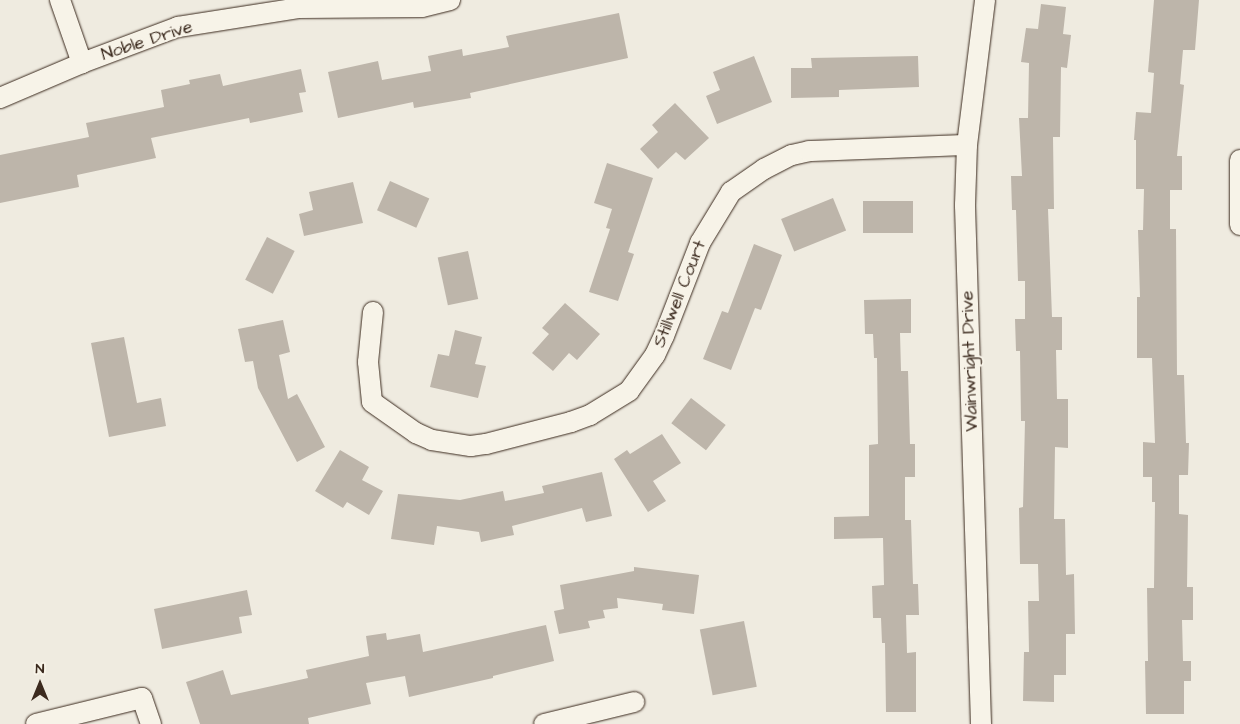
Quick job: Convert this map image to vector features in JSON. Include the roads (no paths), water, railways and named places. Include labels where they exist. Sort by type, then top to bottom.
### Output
[{"type":"street","points":[[60,0],[82,63]]},
{"type":"street","name":"Noble Drive","points":[[0,98],[82,63],[178,27],[300,4],[422,7],[450,0]]},
{"type":"street","name":"Wainwright Drive","points":[[980,724],[965,205],[967,145],[985,0]]},
{"type":"street","name":"Stillwell Court","points":[[372,312],[368,362],[372,402],[416,433],[432,440],[471,446],[572,422],[590,415],[629,391],[654,355],[664,336],[700,243],[730,192],[764,169],[792,155],[809,151],[967,145]]},
{"type":"street","points":[[1240,160],[1240,225]]},
{"type":"street","points":[[36,724],[142,698],[151,724]]},
{"type":"street","points":[[544,724],[634,702]]}]
